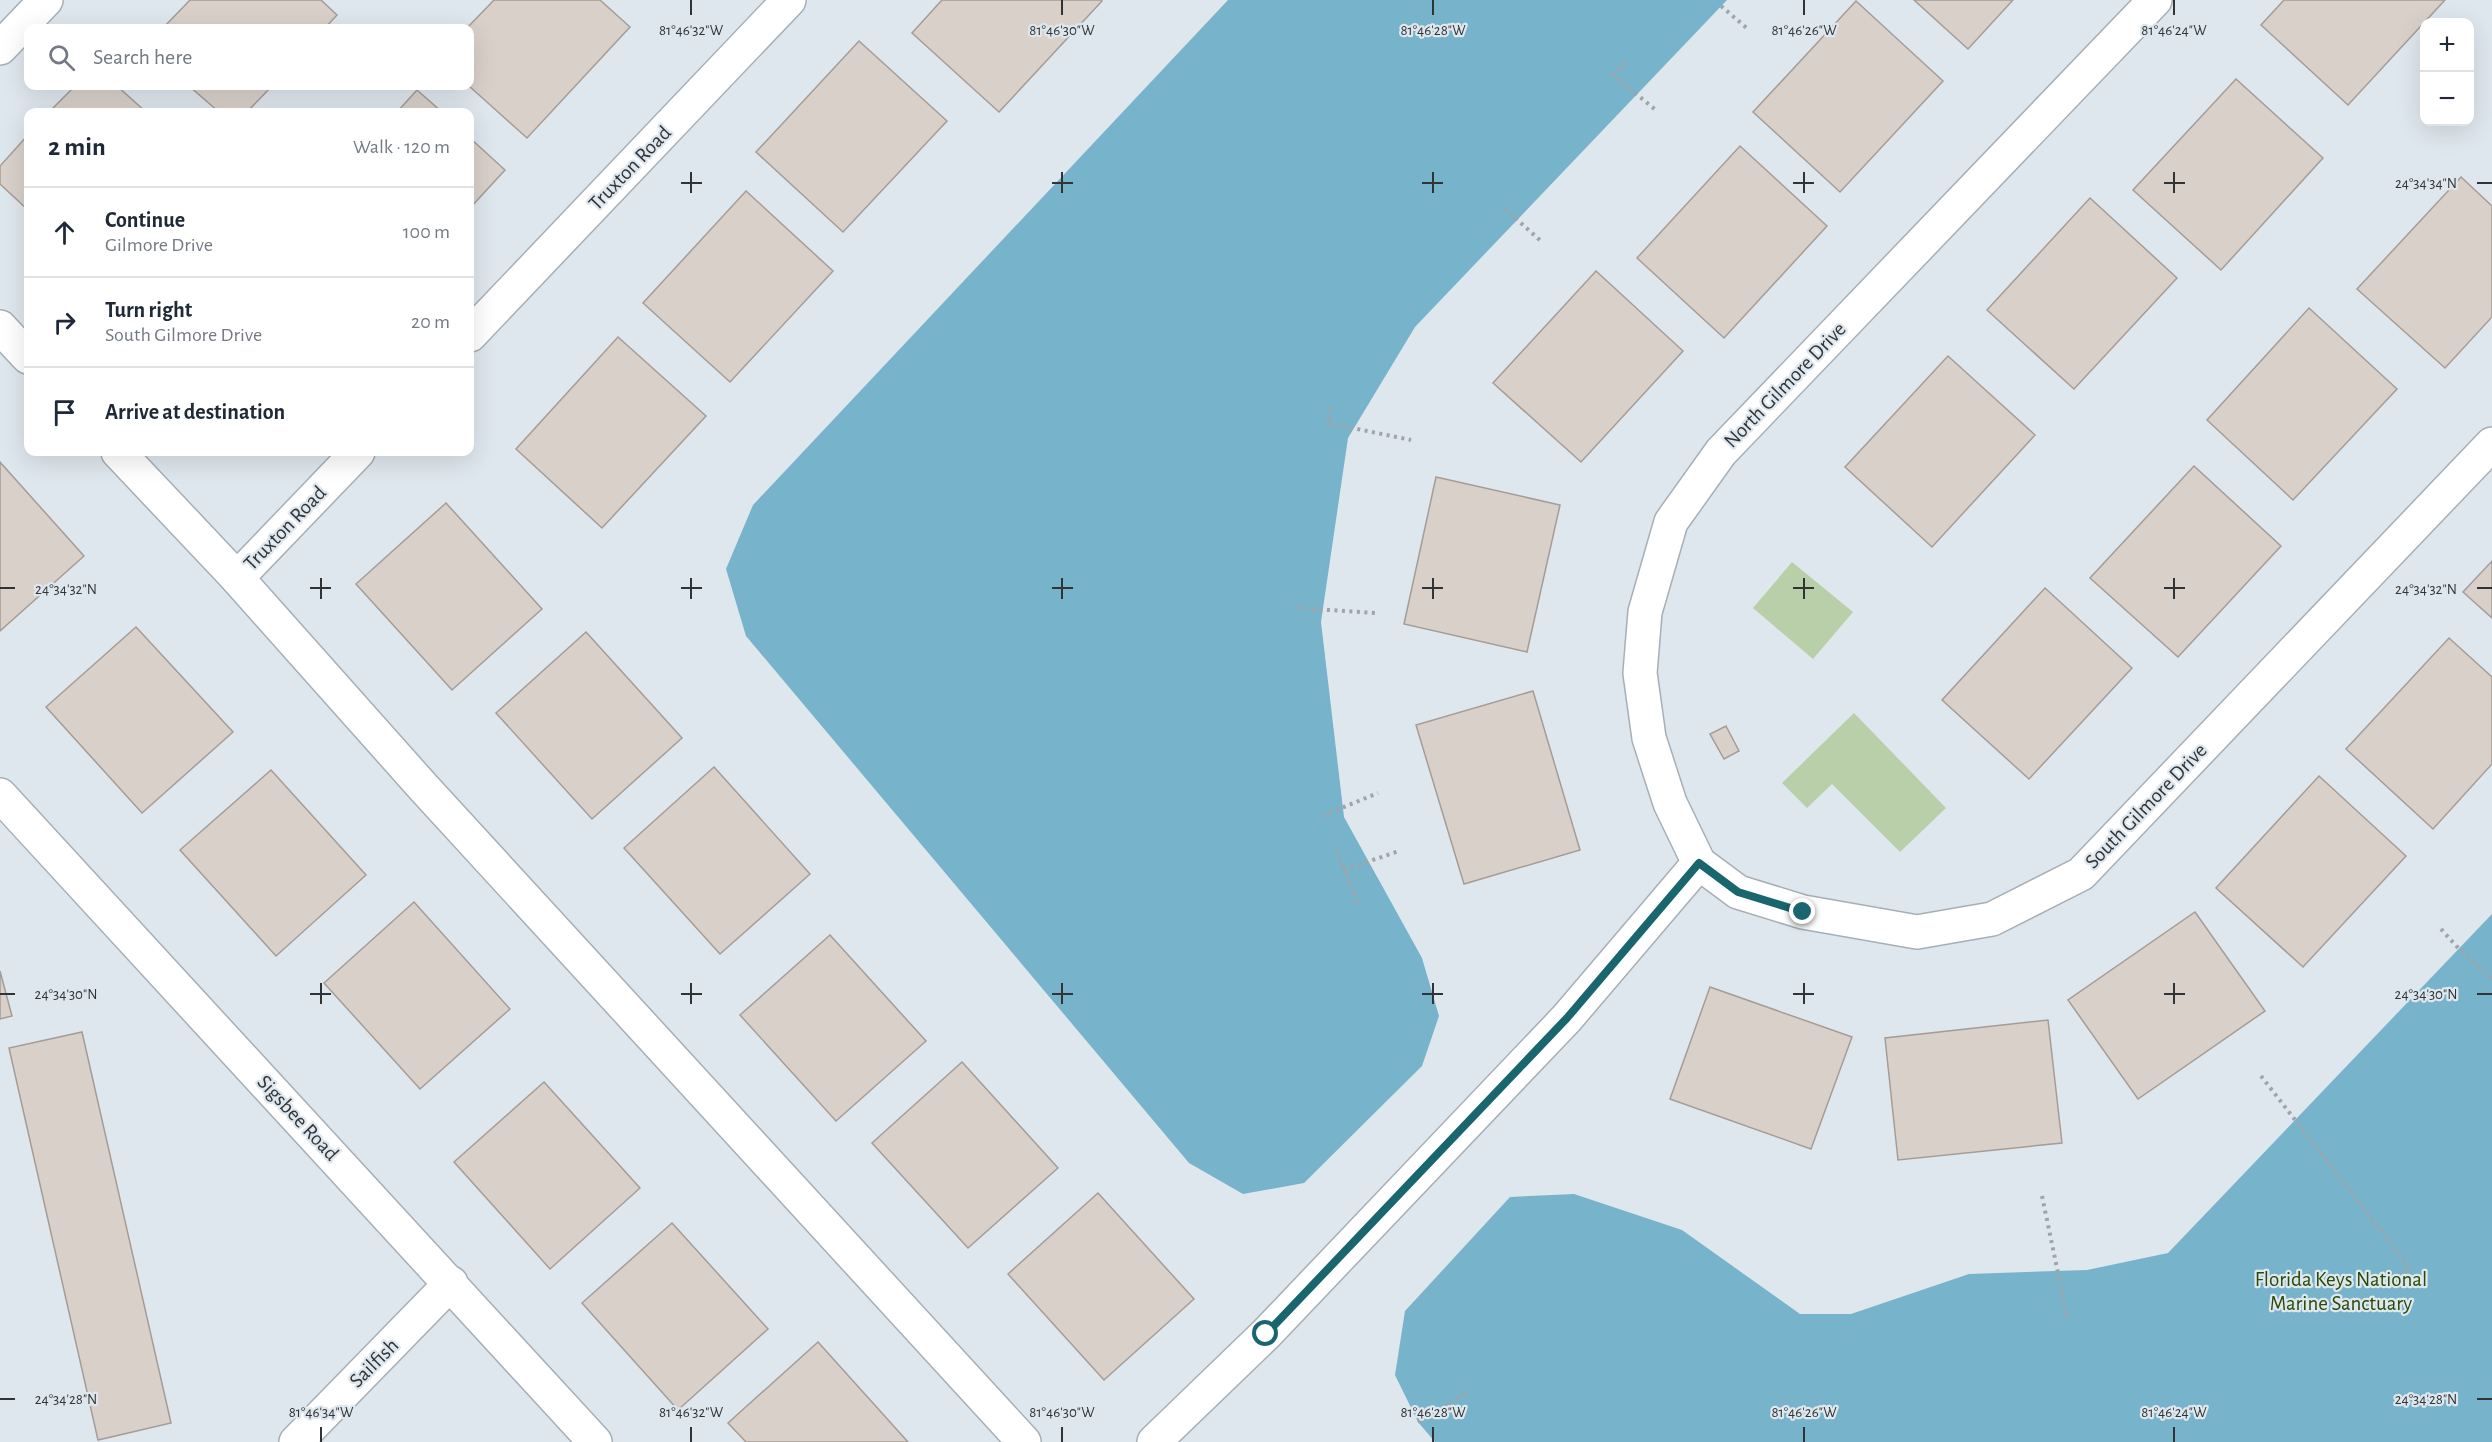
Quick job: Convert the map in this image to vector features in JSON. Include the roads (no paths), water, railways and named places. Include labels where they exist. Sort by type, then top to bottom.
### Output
[{"type":"street","points":[[0,48],[46,0]]},
{"type":"street","name":"Truxton Road","points":[[474,331],[789,0]]},
{"type":"street","name":"North Gilmore Drive","points":[[1699,863],[1670,803],[1649,738],[1640,673],[1645,612],[1671,522],[1721,452],[2155,0]]},
{"type":"street","points":[[0,327],[24,353]]},
{"type":"street","name":"South Gilmore Drive","points":[[1699,863],[1738,892],[1803,912],[1917,932],[1992,918],[2081,874],[2492,444]]},
{"type":"street","points":[[122,456],[237,578],[424,788],[1024,1442]]},
{"type":"street","name":"Truxton Road","points":[[237,578],[354,456]]},
{"type":"street","name":"Sigsbee Road","points":[[0,795],[595,1442]]},
{"type":"street","points":[[1154,1442],[1266,1334],[1567,1018],[1699,863]]},
{"type":"street","name":"Sailfish","points":[[300,1441],[451,1283]]},
{"type":"water","points":[[1228,0],[1727,0],[1415,327],[1348,438],[1321,622],[1344,817],[1422,958],[1439,1016],[1422,1066],[1304,1183],[1243,1194],[1189,1163],[746,636],[726,569],[753,505]]},
{"type":"water","name":"Florida Keys National Marine Sanctuary","points":[[2492,914],[2492,1442],[1435,1442],[1418,1422],[1395,1375],[1405,1311],[1510,1197],[1574,1194],[1682,1230],[1800,1314],[1851,1314],[1969,1274],[2087,1270],[2168,1253]]}]
